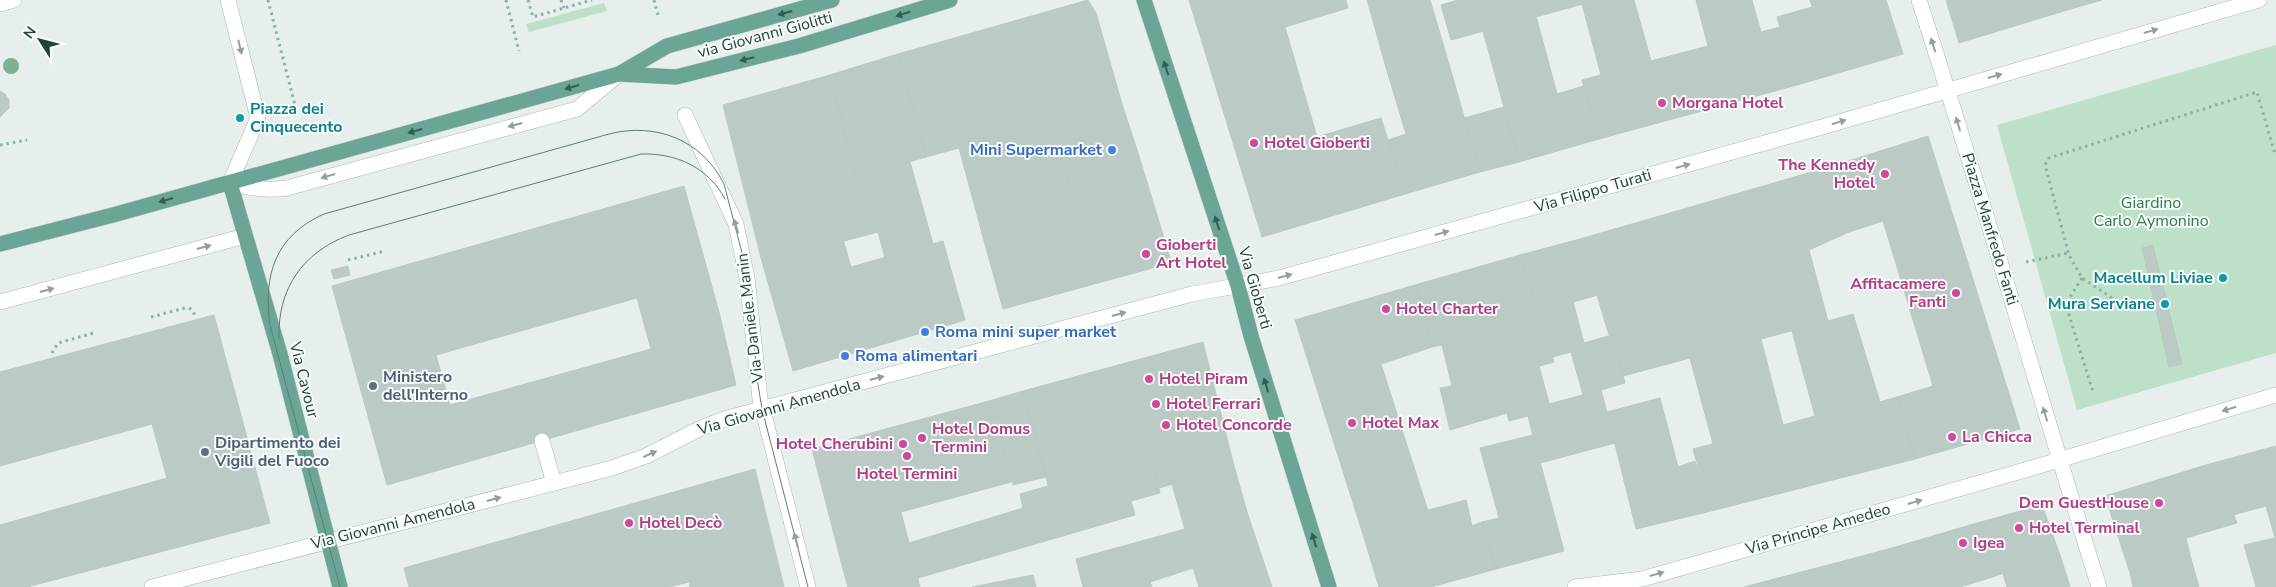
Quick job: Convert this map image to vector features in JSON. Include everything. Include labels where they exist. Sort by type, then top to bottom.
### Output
[{"type":"main road","name":"via Giovanni Giolitti","points":[[619,74],[667,46],[832,0]]},
{"type":"main road","name":"via Giovanni Giolitti","points":[[619,74],[676,77],[799,46],[950,0]]},
{"type":"main road","name":"Via Gioberti","points":[[1144,0],[1238,286],[1329,587]]},
{"type":"main road","points":[[0,244],[619,74]]},
{"type":"main road","name":"Via Cavour","points":[[230,182],[268,309],[340,587]]},
{"type":"street","points":[[0,4],[14,0]]},
{"type":"street","points":[[228,0],[258,118],[230,182],[261,190],[287,188],[577,109],[619,74]]},
{"type":"street","name":"Piazza Manfredo Fanti","points":[[1919,0],[1948,90],[2058,460],[2099,587]]},
{"type":"street","points":[[1948,90],[2230,4],[2259,0]]},
{"type":"street","name":"Via Filippo Turati","points":[[1238,286],[1279,278],[1812,130],[1948,90]]},
{"type":"street","name":"Via Daniele Manin","points":[[685,115],[736,224],[743,252],[762,409],[808,587]]},
{"type":"street","points":[[0,302],[245,236]]},
{"type":"street","name":"Via Giovanni Amendola","points":[[152,587],[636,460],[708,425],[762,409],[1192,294],[1238,286]]},
{"type":"street","points":[[2058,460],[2276,395]]},
{"type":"street","points":[[542,441],[554,483]]},
{"type":"street","name":"Via Principe Amedeo","points":[[1575,587],[1642,579],[2058,460]]},
{"type":"path","points":[[268,0],[296,109]]},
{"type":"path","points":[[506,0],[519,51]]},
{"type":"path","points":[[528,0],[533,17],[592,0]]},
{"type":"path","points":[[561,0],[564,8]]},
{"type":"path","points":[[654,0],[658,15]]},
{"type":"path","points":[[2112,298],[2082,278],[2068,253],[2045,165],[2049,158],[2257,92],[2275,154]]},
{"type":"path","points":[[0,145],[27,140]]},
{"type":"path","points":[[348,260],[385,251]]},
{"type":"path","points":[[2026,262],[2068,253]]},
{"type":"path","points":[[2082,278],[2070,297],[2069,315],[2093,392]]},
{"type":"path","points":[[151,317],[185,308],[191,309],[195,315]]},
{"type":"path","points":[[52,352],[58,343],[94,333]]},
{"type":"green space","points":[[604,3],[607,11],[529,32],[526,24]]},
{"type":"green space","name":"Giardino Carlo Aymonino","points":[[2276,45],[2276,353],[2077,410],[1997,125]]},
{"type":"building","points":[[1088,0],[1096,13],[1122,104],[926,157],[898,54]]},
{"type":"building","points":[[1189,0],[1346,0],[1348,8],[1285,27],[1317,137],[1381,118],[1405,194],[1262,237]]},
{"type":"building","points":[[1367,0],[1430,0],[1444,47],[1385,64]]},
{"type":"building","points":[[1458,0],[1598,0],[1451,40],[1441,5]]},
{"type":"building","points":[[1598,0],[1634,0],[1651,61],[1708,46],[1696,0],[1752,0],[1761,32],[1780,27],[1797,85],[1599,139],[1582,80],[1601,75],[1582,4]]},
{"type":"building","points":[[1810,0],[1886,0],[1903,54],[1797,85],[1777,17],[1812,7]]},
{"type":"building","points":[[1946,0],[2061,0],[2064,11],[1959,43]]},
{"type":"building","points":[[2061,0],[2102,0],[2064,11]]},
{"type":"building","points":[[1536,16],[1557,94],[1584,86],[1599,139],[1519,162],[1483,31]]},
{"type":"building","points":[[1444,47],[1480,172],[1405,194],[1388,140],[1406,134],[1385,64]]},
{"type":"building","points":[[898,54],[926,157],[856,177],[830,75]]},
{"type":"building","points":[[830,75],[856,177],[910,162],[933,244],[885,258],[878,232],[844,241],[842,236],[761,258],[723,105]]},
{"type":"building","points":[[0,91],[9,100],[9,108],[0,117]]},
{"type":"building","points":[[1122,104],[1139,156],[1066,175],[1076,211],[983,237],[959,148]]},
{"type":"building","points":[[1504,107],[1519,162],[1480,172],[1464,118]]},
{"type":"building","points":[[1928,136],[2020,429],[1915,459],[1897,397],[1933,386],[1883,221],[1849,232],[1829,167]]},
{"type":"building","points":[[1139,156],[1171,261],[1149,269],[1003,309],[983,237],[1076,211],[1066,175]]},
{"type":"building","points":[[1829,167],[1849,232],[1809,250],[1828,321],[1623,376],[1612,335],[1609,335],[1580,239]]},
{"type":"building","points":[[684,186],[720,316],[736,385],[387,485],[332,286]],"holes":[[[637,298],[651,349],[450,405],[436,355]]]},
{"type":"building","points":[[842,236],[851,267],[943,241],[965,320],[793,371],[761,258]]},
{"type":"building","points":[[1580,239],[1598,295],[1573,302],[1584,343],[1612,335],[1625,383],[1583,395],[1571,352],[1553,357],[1520,255]]},
{"type":"building","name":"Mura Serviane","points":[[2153,245],[2182,364],[2169,367],[2142,248]]},
{"type":"building","points":[[1520,255],[1554,362],[1539,366],[1551,410],[1509,421],[1507,413],[1450,430],[1440,388],[1452,386],[1442,345],[1432,347],[1415,285]]},
{"type":"building","points":[[348,266],[350,275],[334,279],[331,270]]},
{"type":"building","points":[[1415,285],[1432,347],[1381,364],[1428,511],[1361,528],[1295,320]]},
{"type":"building","points":[[1853,314],[1880,402],[1897,397],[1915,459],[1711,511],[1693,449],[1713,444],[1690,358],[1761,339],[1783,425],[1815,416],[1792,331]]},
{"type":"building","name":"Dipartimento dei Vigili del Fuoco","points":[[214,315],[270,523],[27,587],[0,587],[0,525],[167,478],[152,424],[0,466],[0,372]]},
{"type":"building","points":[[1203,342],[1234,466],[1159,488],[1151,457],[1048,485],[1023,391]]},
{"type":"building","points":[[1601,390],[1615,443],[1540,463],[1528,416],[1551,410],[1549,404]]},
{"type":"building","points":[[1023,391],[1046,477],[1013,485],[1002,448],[1014,444],[1006,415],[993,418],[989,401]]},
{"type":"building","points":[[1660,398],[1678,467],[1695,461],[1711,511],[1636,529],[1607,412]]},
{"type":"building","points":[[989,401],[993,418],[1006,415],[1014,444],[1002,448],[1011,482],[901,512],[912,555],[844,573],[812,449]]},
{"type":"building","points":[[1533,435],[1564,551],[1496,569],[1482,522],[1499,518],[1480,448]]},
{"type":"building","points":[[2276,446],[2276,587],[2256,587],[2244,545],[2275,538],[2266,506],[2222,518],[2206,465]]},
{"type":"building","points":[[1151,457],[1160,493],[1131,501],[1135,515],[918,578],[909,543],[1023,508],[1020,494]]},
{"type":"building","points":[[2206,465],[2222,518],[2234,515],[2237,523],[2186,538],[2190,555],[2130,573],[2105,496]]},
{"type":"building","points":[[1234,466],[1247,512],[1185,530],[1172,484]]},
{"type":"building","points":[[755,469],[784,587],[690,587],[689,582],[669,587],[601,587],[582,518]]},
{"type":"building","points":[[1466,500],[1472,526],[1482,522],[1496,569],[1431,587],[1379,587],[1361,528]]},
{"type":"building","points":[[2042,505],[2060,555],[1986,579],[1970,525]]},
{"type":"building","points":[[1247,512],[1272,587],[1199,587],[1193,568],[1150,582],[1152,587],[1083,587],[1076,559]]},
{"type":"building","points":[[582,518],[601,587],[409,587],[404,568]]},
{"type":"building","points":[[1970,525],[1986,579],[1960,587],[1910,587],[1899,546]]},
{"type":"building","points":[[1899,546],[1910,587],[1744,587],[1851,559]]},
{"type":"building","points":[[912,555],[920,587],[848,587],[844,573]]},
{"type":"building","points":[[2060,555],[2070,587],[2007,587],[2003,574]]},
{"type":"building","points":[[2190,555],[2199,587],[2133,587],[2130,573]]},
{"type":"building","points":[[1033,575],[1036,587],[972,587]]},
{"type":"tram line","points":[[340,587],[270,325],[268,307],[271,274],[276,259],[284,246],[307,223],[324,214],[609,134],[627,131],[660,133],[676,138],[703,156],[715,169],[724,184],[752,291],[756,372],[762,409],[808,587]]},
{"type":"tram line","points":[[279,339],[283,304],[288,289],[296,275],[318,251],[349,235],[641,154],[666,156],[690,164],[710,178],[725,199]]},
{"type":"place","name":"Morgana Hotel","points":[[1662,103]]},
{"type":"place","name":"Piazza dei Cinquecento","points":[[240,118]]},
{"type":"place","name":"Hotel Gioberti","points":[[1254,143]]},
{"type":"place","name":"Mini Supermarket","points":[[1112,150]]},
{"type":"place","name":"The Kennedy Hotel","points":[[1885,174]]},
{"type":"place","name":"Gioberti Art Hotel","points":[[1146,254]]},
{"type":"place","name":"Macellum Liviae","points":[[2223,278]]},
{"type":"place","name":"Affitacamere Fanti","points":[[1956,293]]},
{"type":"place","name":"Mura Serviane","points":[[2165,304]]},
{"type":"place","name":"Hotel Charter","points":[[1386,309]]},
{"type":"place","name":"Roma mini super market","points":[[925,332]]},
{"type":"place","name":"Roma alimentari","points":[[845,356]]},
{"type":"place","name":"Hotel Piram","points":[[1149,379]]},
{"type":"place","name":"Ministero dell'Interno","points":[[373,386]]},
{"type":"place","name":"Hotel Ferrari","points":[[1156,404]]},
{"type":"place","name":"Hotel Max","points":[[1352,423]]},
{"type":"place","name":"Hotel Concorde","points":[[1166,425]]},
{"type":"place","name":"La Chicca","points":[[1952,437]]},
{"type":"place","name":"Hotel Domus Termini","points":[[922,438]]},
{"type":"place","name":"Hotel Cherubini","points":[[903,444]]},
{"type":"place","name":"Dipartimento dei Vigili del Fuoco","points":[[205,452]]},
{"type":"place","name":"Hotel Termini","points":[[907,456]]},
{"type":"place","name":"Dem GuestHouse","points":[[2159,503]]},
{"type":"place","name":"Hotel Decò","points":[[629,523]]},
{"type":"place","name":"Hotel Terminal","points":[[2019,528]]},
{"type":"place","name":"Igea","points":[[1963,543]]}]
